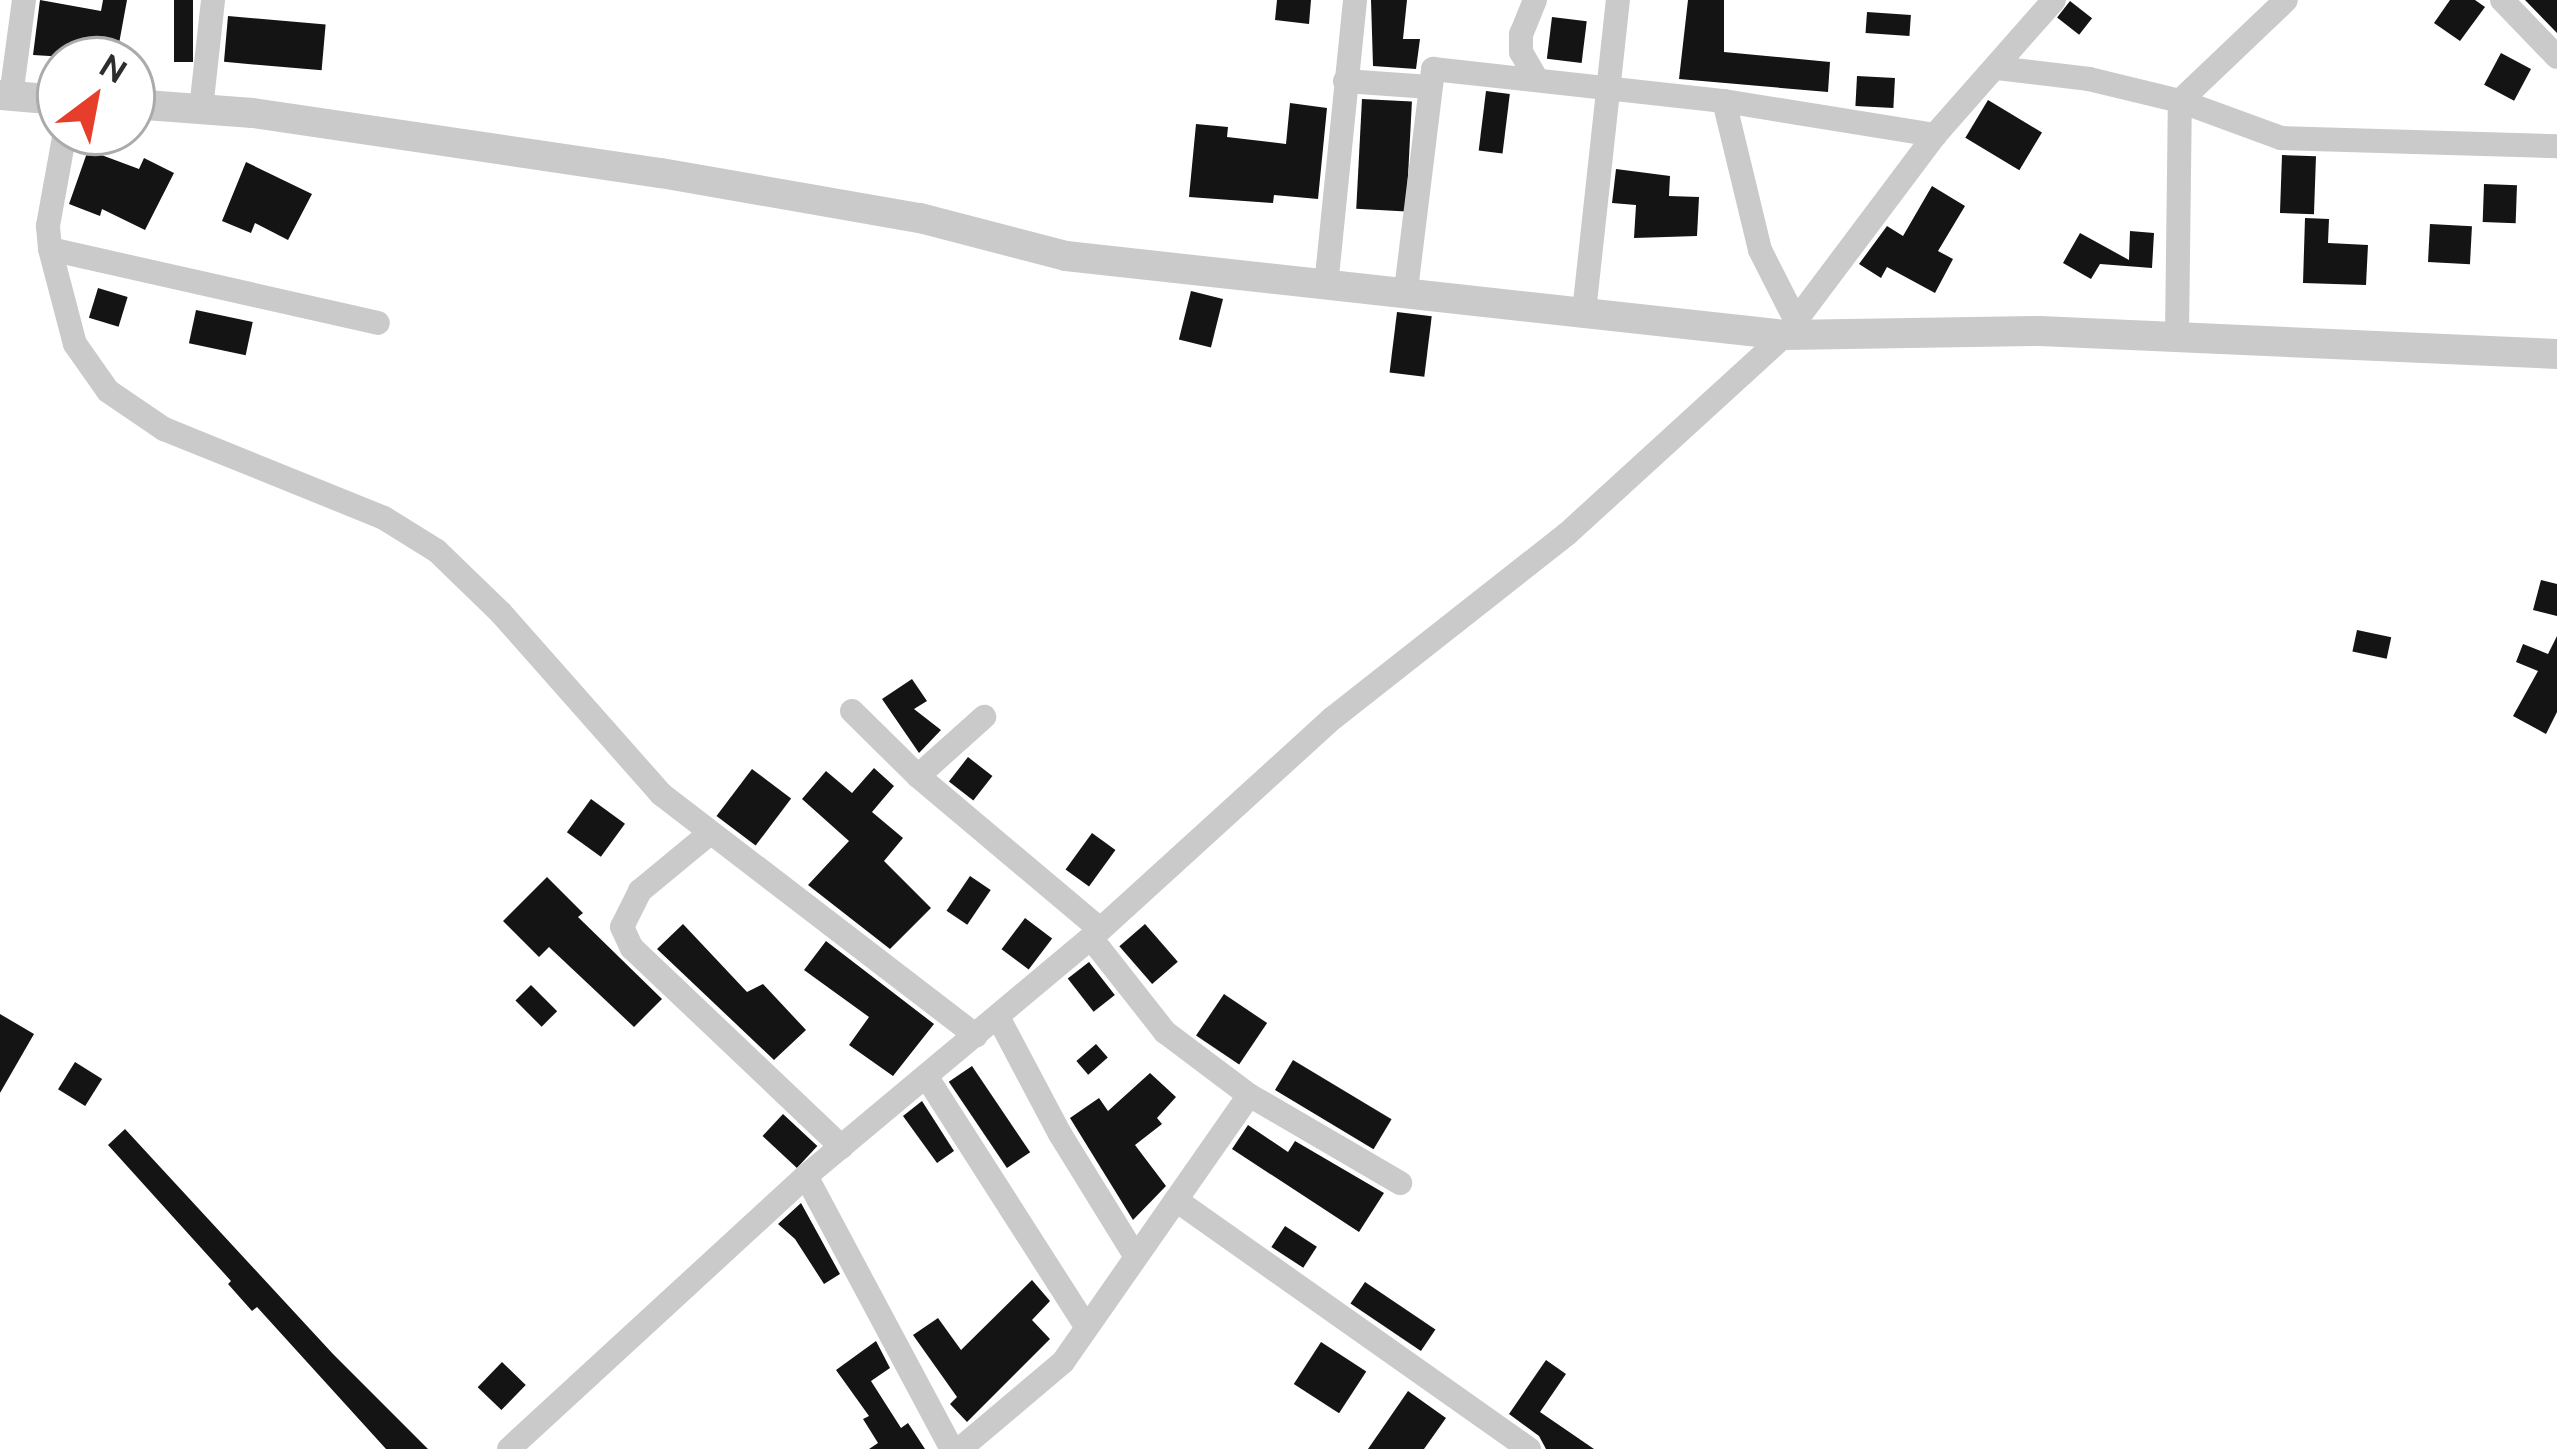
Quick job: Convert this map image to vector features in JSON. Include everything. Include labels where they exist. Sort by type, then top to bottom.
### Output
[{"type":"street","points":[[24,0],[5,95],[36,98]]},
{"type":"street","points":[[201,109],[214,0]]},
{"type":"street","points":[[1326,286],[1355,0]]},
{"type":"street","points":[[1535,0],[1521,34],[1521,52],[1536,78]]},
{"type":"street","points":[[1584,312],[1618,0]]},
{"type":"street","points":[[509,1449],[806,1176],[1095,933],[1333,718],[1567,534],[1790,328],[1935,135],[2054,0]]},
{"type":"street","points":[[2177,336],[2180,101],[2286,0]]},
{"type":"street","points":[[2501,0],[2557,57]]},
{"type":"street","points":[[1997,68],[2089,80],[2180,101],[2281,138],[2557,146]]},
{"type":"street","points":[[1406,290],[1433,69],[1724,101],[1935,135]]},
{"type":"street","points":[[1345,81],[1430,86]]},
{"type":"street","points":[[1724,101],[1760,250],[1790,328]]},
{"type":"street","points":[[156,106],[815,198],[1066,256],[1326,286],[1790,328],[2040,331],[2557,354]]},
{"type":"street","points":[[61,156],[48,226],[50,249],[74,344],[108,391],[164,429],[384,518],[437,551],[501,613],[661,794],[976,1036]]},
{"type":"street","points":[[50,249],[379,323]]},
{"type":"street","points":[[852,712],[1095,933],[1165,1032],[1250,1095],[1400,1184]]},
{"type":"street","points":[[918,776],[984,717]]},
{"type":"street","points":[[710,832],[640,891],[622,927],[632,948],[842,1147]]},
{"type":"street","points":[[998,1017],[1060,1133],[1135,1254]]},
{"type":"street","points":[[926,1076],[1086,1326]]},
{"type":"street","points":[[806,1176],[956,1449],[1064,1362],[1250,1095]]},
{"type":"street","points":[[1176,1200],[1529,1449]]},
{"type":"building","points":[[40,0],[101,11],[103,0],[127,0],[120,36],[36,36],[33,55]]},
{"type":"building","points":[[174,0],[193,0],[193,62],[174,62]]},
{"type":"building","points":[[1277,0],[1311,0],[1309,24],[1275,20]]},
{"type":"building","points":[[1371,0],[1407,0],[1403,39],[1420,39],[1416,69],[1373,66]]},
{"type":"building","points":[[1688,0],[1724,0],[1724,52],[1830,62],[1828,92],[1679,79]]},
{"type":"building","points":[[2450,0],[2475,0],[2485,7],[2460,41],[2434,23]]},
{"type":"building","points":[[2525,0],[2557,0],[2557,33]]},
{"type":"building","points":[[2070,1],[2092,18],[2079,35],[2057,18]]},
{"type":"building","points":[[1867,12],[1911,15],[1909,36],[1866,33]]},
{"type":"building","points":[[228,16],[326,25],[322,70],[224,62]]},
{"type":"building","points":[[1552,17],[1587,21],[1582,63],[1547,59]]},
{"type":"building","points":[[2501,53],[2531,69],[2514,101],[2484,85]]},
{"type":"building","points":[[1857,76],[1895,78],[1893,108],[1855,106]]},
{"type":"building","points":[[1486,91],[1510,94],[1503,153],[1479,151]]},
{"type":"building","points":[[1362,99],[1412,102],[1406,211],[1356,209]]},
{"type":"building","points":[[1988,100],[2042,132],[2019,170],[1965,138]]},
{"type":"building","points":[[1290,103],[1327,108],[1318,199],[1274,195],[1273,203],[1189,197],[1196,124],[1228,127],[1227,137],[1286,144]]},
{"type":"building","points":[[2282,155],[2316,156],[2314,214],[2280,213]]},
{"type":"building","points":[[86,156],[104,156],[139,169],[144,158],[174,173],[145,230],[102,209],[100,216],[69,204]]},
{"type":"building","points":[[246,162],[312,194],[288,240],[255,223],[251,233],[222,221]]},
{"type":"building","points":[[1616,169],[1670,176],[1669,196],[1699,197],[1697,236],[1634,238],[1636,205],[1612,203]]},
{"type":"building","points":[[2484,184],[2517,185],[2516,223],[2483,222]]},
{"type":"building","points":[[1932,186],[1965,206],[1938,251],[1953,259],[1935,293],[1887,267],[1881,278],[1859,264],[1887,226],[1903,236]]},
{"type":"building","points":[[2305,218],[2329,219],[2328,243],[2368,245],[2366,285],[2303,283]]},
{"type":"building","points":[[2430,224],[2472,226],[2470,264],[2428,262]]},
{"type":"building","points":[[2130,231],[2154,233],[2152,268],[2100,264],[2091,279],[2063,263],[2080,233],[2129,260]]},
{"type":"building","points":[[98,288],[128,297],[119,327],[89,318]]},
{"type":"building","points":[[1191,291],[1223,299],[1211,347],[1179,340]]},
{"type":"building","points":[[196,310],[253,322],[246,355],[189,343]]},
{"type":"building","points":[[1397,312],[1432,316],[1424,377],[1390,373]]},
{"type":"building","points":[[2541,580],[2557,584],[2557,616],[2533,610]]},
{"type":"building","points":[[2357,630],[2391,637],[2387,659],[2352,652]]},
{"type":"building","points":[[2557,636],[2557,712],[2546,734],[2513,716],[2538,671],[2516,662],[2523,644],[2548,654]]},
{"type":"building","points":[[912,679],[927,701],[914,709],[941,730],[919,753],[882,699]]},
{"type":"building","points":[[968,757],[992,776],[973,801],[949,781]]},
{"type":"building","points":[[874,768],[894,786],[872,812],[903,838],[884,861],[931,908],[890,949],[808,885],[849,841],[802,799],[826,771],[852,793]]},
{"type":"building","points":[[752,769],[791,798],[756,846],[716,816]]},
{"type":"building","points":[[591,799],[625,824],[601,857],[567,832]]},
{"type":"building","points":[[1092,833],[1115,850],[1089,886],[1066,869]]},
{"type":"building","points":[[970,876],[991,890],[967,925],[947,911]]},
{"type":"building","points":[[547,877],[583,913],[578,917],[662,999],[634,1027],[549,947],[539,957],[503,921]]},
{"type":"building","points":[[1025,918],[1052,938],[1029,970],[1002,949]]},
{"type":"building","points":[[683,924],[747,992],[763,984],[806,1030],[774,1060],[657,949]]},
{"type":"building","points":[[1145,924],[1178,962],[1152,984],[1119,946]]},
{"type":"building","points":[[826,941],[934,1024],[893,1076],[849,1045],[869,1017],[804,970]]},
{"type":"building","points":[[1089,962],[1115,995],[1094,1012],[1068,979]]},
{"type":"building","points":[[531,985],[557,1011],[542,1027],[515,1001]]},
{"type":"building","points":[[1224,994],[1267,1023],[1239,1065],[1196,1035]]},
{"type":"building","points":[[0,1014],[34,1034],[0,1093]]},
{"type":"building","points":[[1096,1044],[1108,1058],[1088,1075],[1076,1061]]},
{"type":"building","points":[[1293,1060],[1392,1119],[1374,1149],[1275,1090]]},
{"type":"building","points":[[75,1062],[102,1079],[85,1106],[58,1089]]},
{"type":"building","points":[[972,1066],[1030,1152],[1007,1168],[949,1082]]},
{"type":"building","points":[[1150,1073],[1176,1097],[1157,1118],[1162,1124],[1135,1145],[1166,1186],[1133,1220],[1070,1118],[1099,1098],[1108,1111]]},
{"type":"building","points":[[922,1101],[954,1151],[937,1163],[903,1116]]},
{"type":"building","points":[[783,1114],[817,1146],[797,1168],[763,1136]]},
{"type":"building","points":[[1248,1125],[1288,1152],[1295,1141],[1384,1193],[1359,1232],[1232,1149]]},
{"type":"building","points":[[125,1129],[333,1354],[428,1449],[386,1449],[257,1307],[252,1311],[228,1284],[231,1281],[108,1145]]},
{"type":"building","points":[[801,1203],[840,1274],[824,1284],[795,1239],[778,1224]]},
{"type":"building","points":[[1285,1226],[1317,1247],[1303,1268],[1271,1247]]},
{"type":"building","points":[[1032,1280],[1050,1301],[1032,1320],[1050,1339],[967,1422],[950,1404],[957,1397],[913,1335],[938,1318],[961,1350]]},
{"type":"building","points":[[1365,1282],[1435,1330],[1421,1351],[1350,1304]]},
{"type":"building","points":[[876,1341],[890,1368],[871,1381],[901,1428],[908,1423],[925,1449],[869,1449],[878,1443],[863,1419],[869,1416],[836,1370]]},
{"type":"building","points":[[1321,1342],[1366,1371],[1339,1413],[1294,1384]]},
{"type":"building","points":[[1546,1360],[1566,1374],[1540,1412],[1594,1449],[1546,1449],[1539,1436],[1509,1414]]},
{"type":"building","points":[[502,1362],[526,1385],[501,1410],[478,1387]]},
{"type":"building","points":[[1408,1391],[1446,1418],[1424,1449],[1368,1449]]}]
